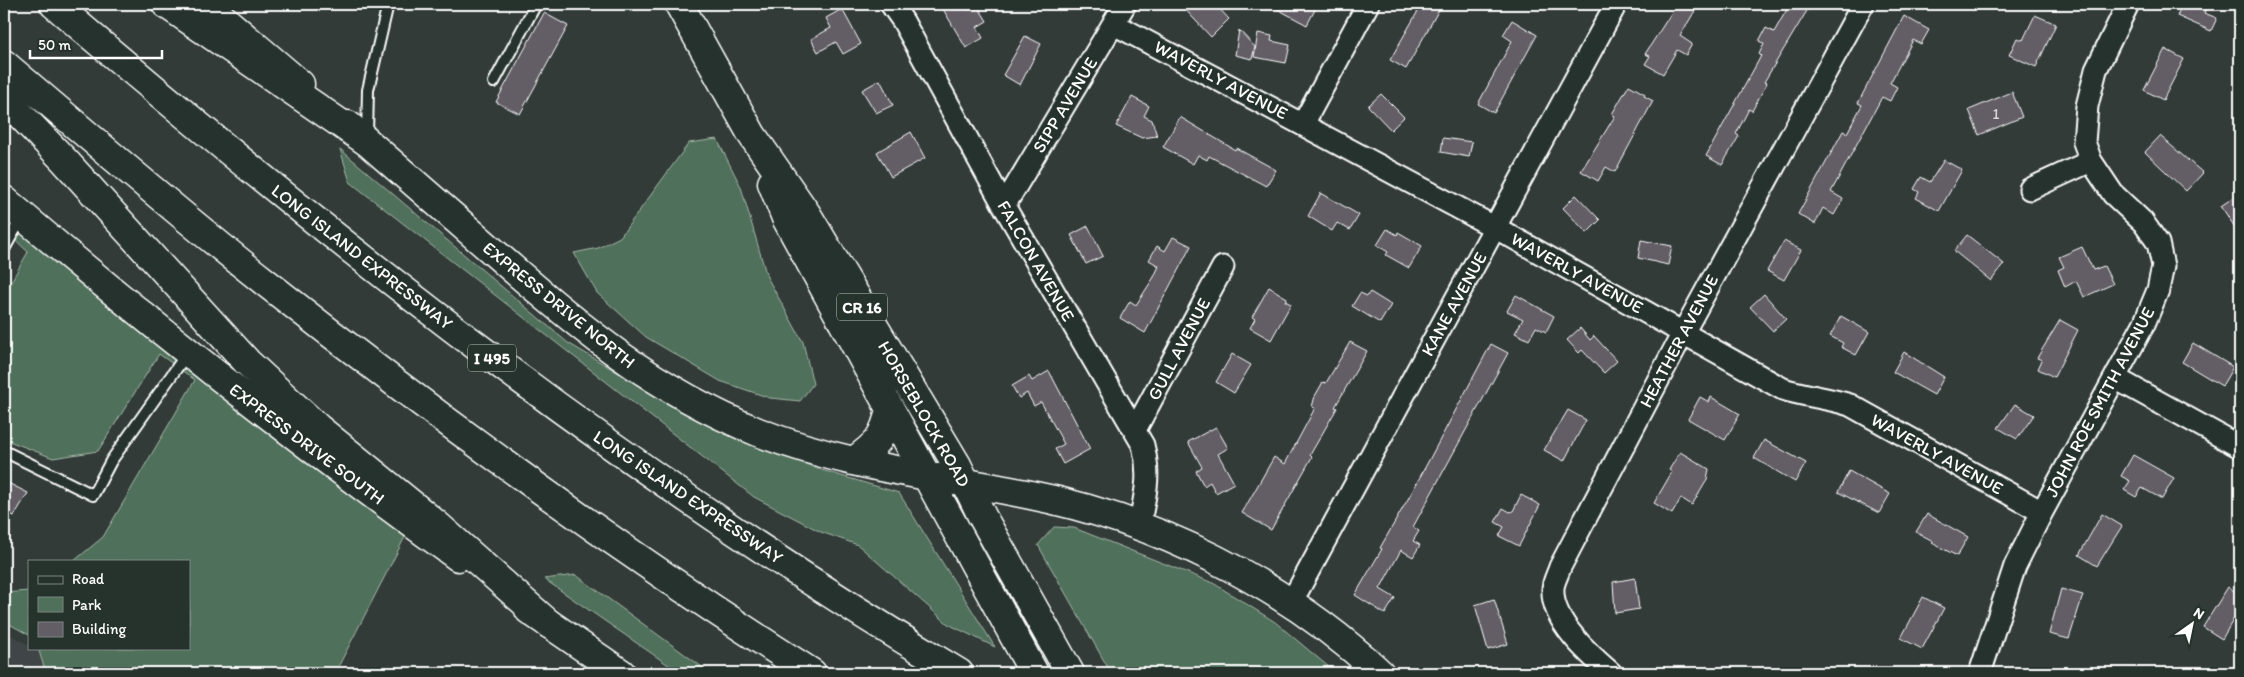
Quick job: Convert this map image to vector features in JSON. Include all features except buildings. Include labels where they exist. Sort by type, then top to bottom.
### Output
[{"type":"main road","name":"LONG ISLAND EXPRESSWAY","points":[[54,4],[302,212],[503,366],[606,441],[712,514],[817,584],[959,673]]},
{"type":"main road","points":[[166,4],[366,141]]},
{"type":"main road","name":"EXPRESS DRIVE NORTH","points":[[206,4],[585,331],[651,378],[694,403],[761,433],[810,449],[927,476],[1067,503],[1139,527],[1216,560],[1255,581],[1333,634],[1380,673]]},
{"type":"main road","name":"HORSEBLOCK ROAD","points":[[679,4],[752,135],[806,213],[957,465],[965,483],[1070,673]]},
{"type":"main road","points":[[4,64],[164,199],[363,359],[570,511],[676,585],[812,673]]},
{"type":"main road","points":[[4,98],[65,160],[253,368],[318,428],[436,524],[549,624]]},
{"type":"main road","name":"HORSEBLOCK ROAD","points":[[752,135],[786,218],[1030,665]]},
{"type":"main road","name":"EXPRESS DRIVE SOUTH","points":[[13,208],[188,352],[310,448],[549,624],[621,673]]},
{"type":"main road","points":[[854,460],[876,444],[887,426],[890,410]]},
{"type":"street","name":"FALCON AVENUE","points":[[891,4],[903,21],[1004,206],[1143,445],[1148,465],[1147,485],[1139,527]]},
{"type":"street","name":"SIPP AVENUE","points":[[1004,206],[1125,4]]},
{"type":"street","points":[[1303,124],[1368,4]]},
{"type":"street","name":"KANE AVENUE","points":[[1290,604],[1616,4]]},
{"type":"street","name":"HEATHER AVENUE","points":[[1612,673],[1594,658],[1566,627],[1556,607],[1553,590],[1560,567],[1683,333],[1863,4]]},
{"type":"street","name":"JOHN ROE SMITH AVENUE","points":[[1980,673],[2015,566],[2042,512],[2144,324],[2158,290],[2163,266],[2158,243],[2144,222],[2113,194],[2091,161],[2084,142],[2087,106],[2096,70],[2128,4]]},
{"type":"street","name":"WAVERLY AVENUE","points":[[1114,24],[1496,228],[1783,388],[1807,396],[1830,398],[1850,405],[2042,512]]},
{"type":"street","points":[[2030,189],[2091,161]]},
{"type":"street","name":"GULL AVENUE","points":[[1135,430],[1222,267]]},
{"type":"street","points":[[2115,378],[2240,447]]},
{"type":"lane","points":[[494,82],[536,4]]},
{"type":"lane","points":[[366,141],[368,90],[386,5]]},
{"type":"lane","points":[[4,249],[13,208]]},
{"type":"lane","points":[[4,451],[94,495],[111,461],[188,352]]},
{"type":"shaded area","points":[[4,631],[28,644],[28,650],[38,650],[64,665],[60,673],[4,673]]},
{"type":"green space","points":[[717,139],[741,187],[767,277],[803,342],[813,384],[800,401],[770,398],[720,381],[646,337],[597,293],[574,253],[598,248],[620,237],[689,143]]},
{"type":"green space","points":[[340,149],[568,343],[702,422],[818,469],[899,493],[995,647],[948,624],[858,545],[821,532],[754,497],[350,182]]},
{"type":"green space","points":[[4,202],[406,535],[335,673],[46,673],[39,650],[190,650],[190,560],[75,560],[103,537],[195,380],[159,354],[98,451],[53,458],[4,439],[4,294],[28,252],[4,229]]},
{"type":"green space","points":[[1054,527],[1074,528],[1213,583],[1275,622],[1336,673],[1111,673],[1038,545]]},
{"type":"green space","points":[[576,575],[712,673],[680,673],[544,579]]},
{"type":"green space","points":[[28,591],[28,634],[4,621],[4,593]]}]
